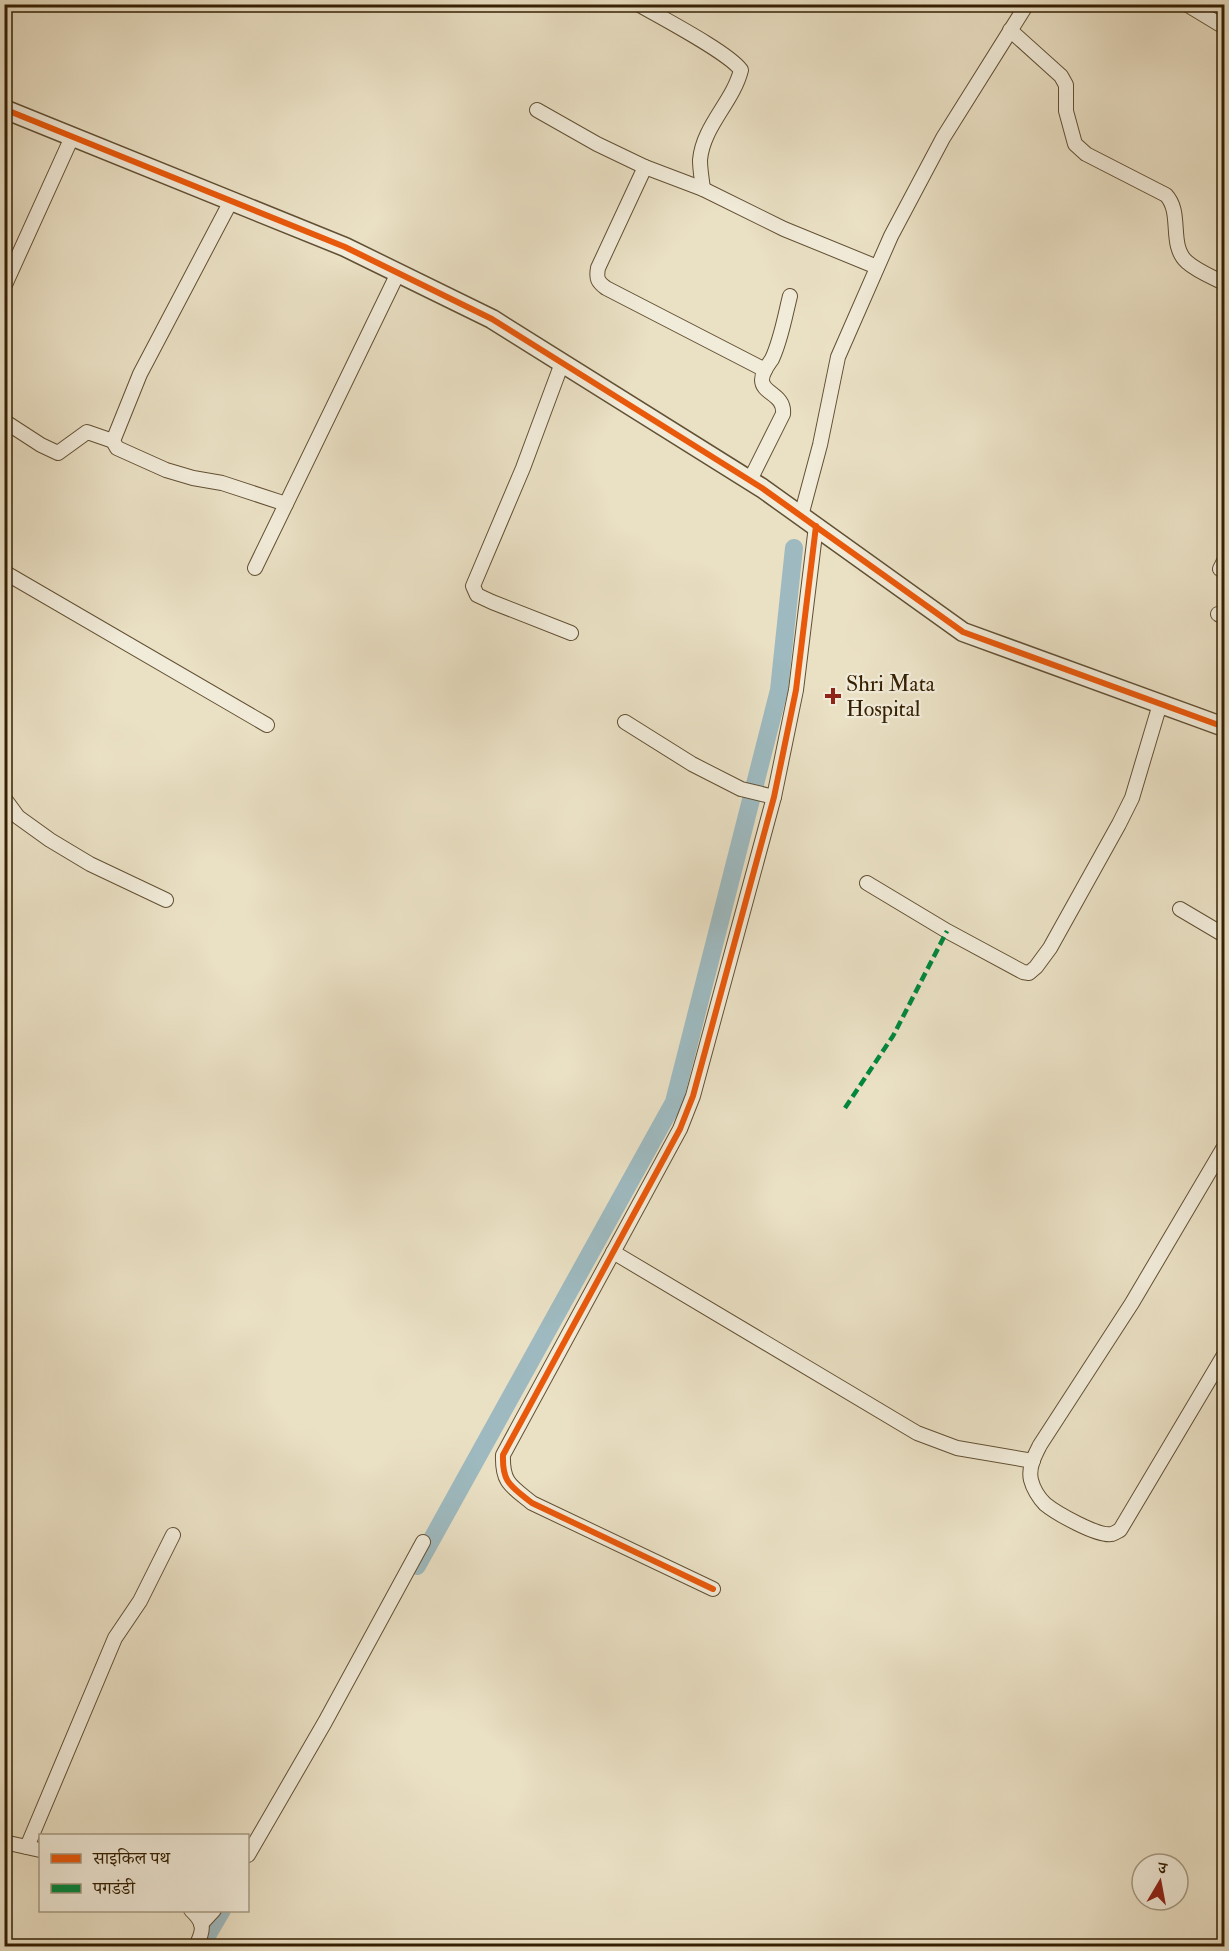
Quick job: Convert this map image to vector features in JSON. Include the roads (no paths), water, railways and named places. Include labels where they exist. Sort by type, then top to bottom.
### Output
[{"type":"street","points":[[638,4],[730,59],[741,70],[708,132],[700,162],[703,189]]},
{"type":"street","points":[[713,1589],[532,1503],[511,1486],[502,1472],[503,1455],[680,1129],[693,1096],[772,797],[796,690],[808,521],[820,445],[838,357],[891,236],[943,138],[1026,4]]},
{"type":"street","points":[[1186,4],[1224,27]]},
{"type":"street","points":[[1010,30],[1061,76],[1066,85],[1066,111],[1075,144],[1086,154],[1166,195],[1174,210],[1176,235],[1181,255],[1187,262],[1224,283]]},
{"type":"street","points":[[4,109],[345,247],[492,319],[750,480],[963,632],[1224,727]]},
{"type":"street","points":[[537,110],[645,167],[703,189],[784,229],[877,267]]},
{"type":"street","points":[[4,286],[72,137]]},
{"type":"street","points":[[645,167],[598,268],[596,277],[606,288],[765,369]]},
{"type":"street","points":[[113,441],[140,374],[231,201]]},
{"type":"street","points":[[255,568],[398,273]]},
{"type":"street","points":[[750,480],[783,414],[780,401],[763,385],[762,379],[776,351],[790,296]]},
{"type":"street","points":[[562,363],[523,468],[473,586],[477,595],[571,633]]},
{"type":"street","points":[[4,421],[58,453],[87,432],[113,441],[117,448],[166,470],[222,483],[286,504]]},
{"type":"street","points":[[4,572],[267,725]]},
{"type":"street","points":[[867,883],[947,931],[1023,972],[1029,973],[1050,948],[1132,798],[1160,704]]},
{"type":"street","points":[[625,722],[692,764],[751,792],[772,797]]},
{"type":"street","points":[[4,798],[18,817],[90,864],[166,900]]},
{"type":"street","points":[[4,824],[18,817]]},
{"type":"street","points":[[1180,909],[1224,935]]},
{"type":"street","points":[[1223,1151],[1132,1303],[1040,1444],[1030,1477],[1043,1502],[1056,1512],[1098,1532],[1111,1534],[1120,1530],[1224,1355]]},
{"type":"street","points":[[613,1252],[917,1434],[957,1448],[1033,1461]]},
{"type":"street","points":[[40,1834],[115,1638],[140,1601],[173,1535]]},
{"type":"street","points":[[249,1853],[325,1722],[423,1542]]},
{"type":"street","points":[[4,1842],[34,1849]]},
{"type":"street","points":[[191,1912],[199,1918],[202,1930],[196,1947]]},
{"type":"street","points":[[201,1924],[213,1912]]},
{"type":"waterway","points":[[417,1566],[674,1102],[779,690],[794,548]]},
{"type":"waterway","points":[[201,1946],[221,1912]]},
{"type":"place","name":"Shri Mata Hospital","points":[[833,696]]}]
